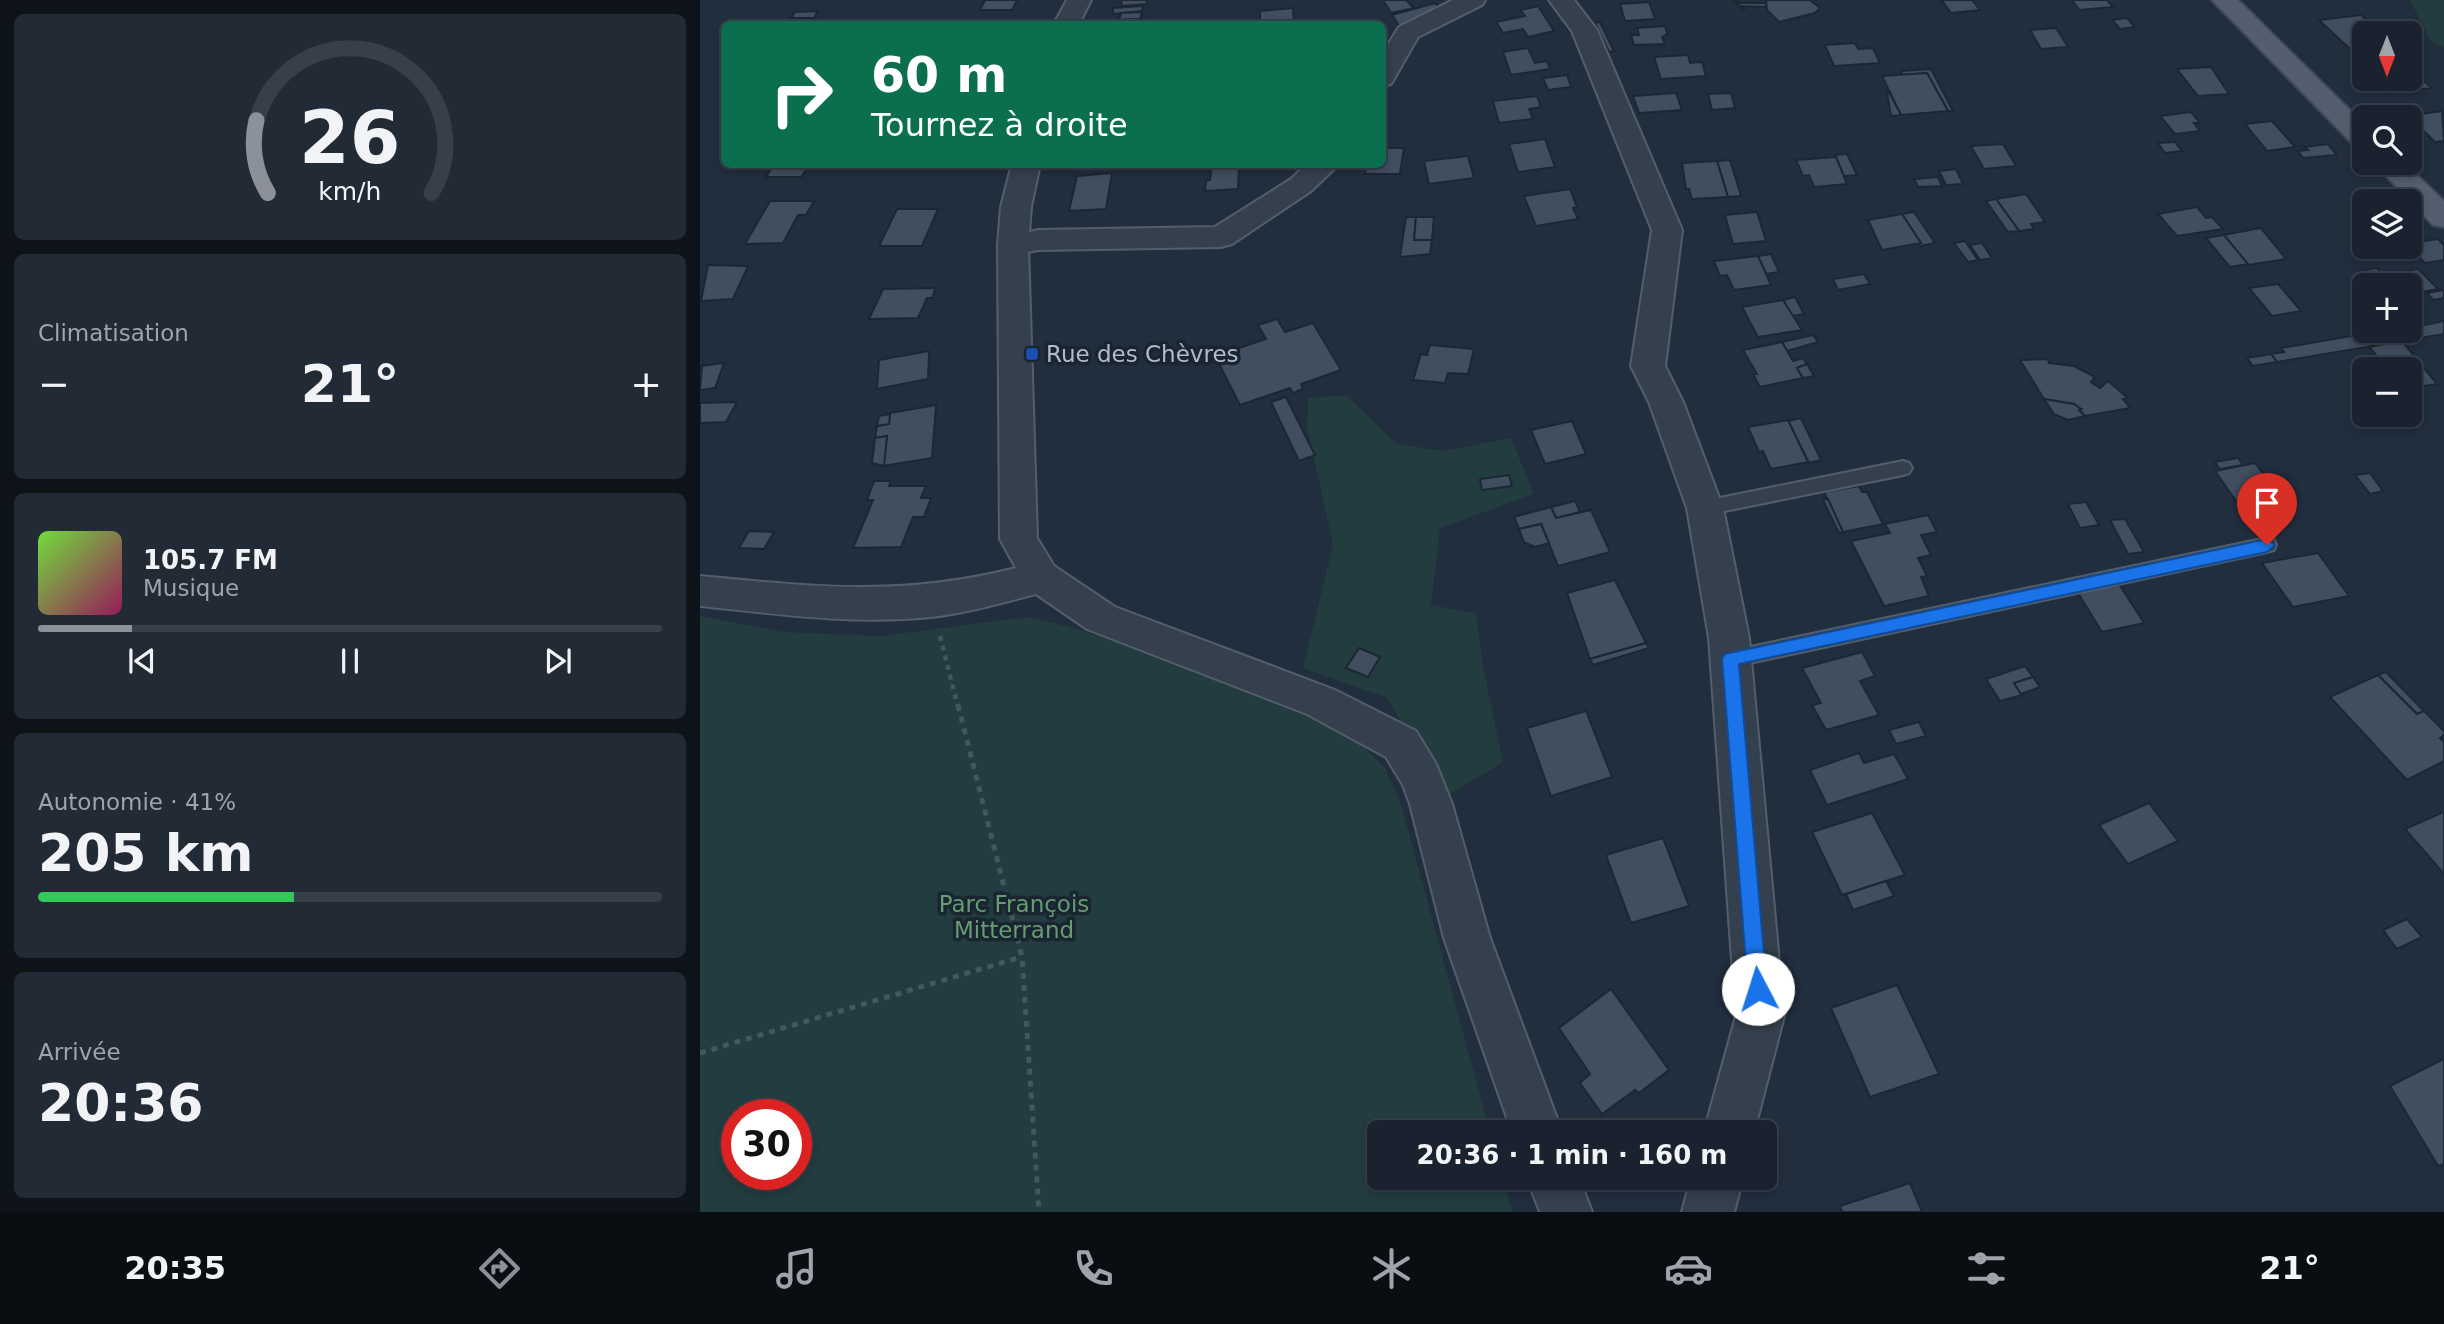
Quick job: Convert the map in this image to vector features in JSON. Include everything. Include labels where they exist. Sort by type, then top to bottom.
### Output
[{"type":"main road","points":[[2224,0],[2352,127]]},
{"type":"main road","points":[[2400,175],[2444,218]]},
{"type":"street","points":[[1068,21],[1079,0]]},
{"type":"street","points":[[1386,71],[1408,32],[1473,0]]},
{"type":"street","points":[[1561,0],[1584,30],[1667,230],[1648,366],[1665,402],[1704,508],[1730,649],[1760,1016],[1732,1120]]},
{"type":"street","points":[[1025,168],[1016,207],[1013,245],[1018,539],[1041,577],[1101,618],[1321,702],[1401,744],[1421,777],[1431,804],[1467,938],[1533,1120]]},
{"type":"street","points":[[1013,245],[1038,240],[1221,237],[1301,185],[1320,168]]},
{"type":"street","points":[[700,591],[806,601],[890,603],[931,601],[1041,577]]},
{"type":"street","points":[[1558,1190],[1566,1212]]},
{"type":"street","points":[[1708,1212],[1714,1190]]},
{"type":"lane","points":[[1704,508],[1903,468]]},
{"type":"lane","points":[[1730,649],[2267,545]]},
{"type":"path","points":[[931,601],[1022,957],[1039,1212]]},
{"type":"path","points":[[700,1052],[1022,957]]},
{"type":"green space","points":[[2410,0],[2444,0],[2444,48],[2430,40]]},
{"type":"green space","points":[[1346,395],[1397,444],[1444,451],[1511,438],[1534,494],[1440,528],[1431,605],[1476,613],[1483,666],[1503,762],[1446,797],[1387,698],[1303,668],[1333,545],[1307,427],[1308,398]]},
{"type":"green space","name":"Parc François Mitterrand","points":[[700,616],[784,632],[881,636],[1027,617],[1115,641],[1307,716],[1364,747],[1385,768],[1401,804],[1487,1120],[1367,1120],[1367,1190],[1507,1190],[1513,1212],[700,1212]]},
{"type":"building","points":[[985,0],[1017,0],[1012,10],[980,10]]},
{"type":"building","points":[[1122,0],[1147,0],[1147,4],[1121,6]]},
{"type":"building","points":[[1383,0],[1406,0],[1414,8],[1391,13]]},
{"type":"building","points":[[1734,0],[1740,3],[1766,3],[1766,7],[1742,6],[1745,9],[1742,9]]},
{"type":"building","points":[[1766,0],[1810,0],[1820,8],[1815,13],[1779,22],[1767,10]]},
{"type":"building","points":[[1938,0],[1972,0],[1980,10],[1951,13],[1943,2]]},
{"type":"building","points":[[2072,0],[2107,0],[2113,7],[2079,10]]},
{"type":"building","points":[[1649,2],[1655,19],[1625,21],[1620,4]]},
{"type":"building","points":[[1435,3],[1440,8],[1400,27],[1392,15]]},
{"type":"building","points":[[1143,6],[1142,11],[1113,14],[1113,8]]},
{"type":"building","points":[[1538,6],[1554,31],[1528,37],[1523,29],[1503,33],[1496,22],[1525,16],[1520,10]]},
{"type":"building","points":[[1293,8],[1294,21],[1260,21],[1260,11]]},
{"type":"building","points":[[818,11],[814,18],[791,18],[795,12]]},
{"type":"building","points":[[1142,12],[1140,19],[1119,20],[1121,13]]},
{"type":"building","points":[[2361,15],[2368,21],[2352,21],[2350,49],[2319,20]]},
{"type":"building","points":[[2127,18],[2135,27],[2120,29],[2112,20]]},
{"type":"building","points":[[1144,19],[1144,21],[1115,20]]},
{"type":"building","points":[[1600,22],[1614,51],[1609,52],[1595,23]]},
{"type":"building","points":[[1665,26],[1667,34],[1662,37],[1665,44],[1634,45],[1631,35],[1639,35],[1637,28]]},
{"type":"building","points":[[2056,28],[2068,47],[2041,49],[2030,30]]},
{"type":"building","points":[[1855,43],[1858,49],[1873,48],[1880,63],[1834,66],[1825,45]]},
{"type":"building","points":[[1528,48],[1535,63],[1547,61],[1550,69],[1511,75],[1503,52]]},
{"type":"building","points":[[1688,55],[1690,63],[1702,62],[1706,76],[1661,79],[1654,57]]},
{"type":"building","points":[[2211,67],[2229,94],[2198,96],[2177,69]]},
{"type":"building","points":[[1931,69],[1953,111],[1948,111],[1927,73],[1903,75],[1901,71]]},
{"type":"building","points":[[1927,73],[1948,111],[1901,115],[1882,76]]},
{"type":"building","points":[[1567,75],[1571,87],[1548,90],[1543,78]]},
{"type":"building","points":[[2422,80],[2432,88],[2422,89]]},
{"type":"building","points":[[1889,92],[1901,115],[1891,116]]},
{"type":"building","points":[[1676,93],[1682,110],[1639,113],[1633,96]]},
{"type":"building","points":[[1731,93],[1735,108],[1712,110],[1708,94]]},
{"type":"building","points":[[1537,96],[1541,107],[1529,109],[1533,119],[1499,123],[1493,101]]},
{"type":"building","points":[[2442,111],[2444,141],[2435,142],[2422,129],[2422,114]]},
{"type":"building","points":[[2191,112],[2200,123],[2194,123],[2200,131],[2175,134],[2160,116]]},
{"type":"building","points":[[2272,121],[2295,147],[2267,151],[2245,124]]},
{"type":"building","points":[[1545,139],[1555,167],[1518,172],[1509,144]]},
{"type":"building","points":[[2175,142],[2182,151],[2165,153],[2158,143]]},
{"type":"building","points":[[2003,144],[2016,166],[1984,169],[1971,146]]},
{"type":"building","points":[[2328,144],[2337,155],[2303,158],[2298,151],[2308,150],[2305,147]]},
{"type":"building","points":[[1386,148],[1404,148],[1400,174],[1365,174],[1366,168],[1386,168]]},
{"type":"building","points":[[1847,154],[1857,175],[1844,176],[1835,155]]},
{"type":"building","points":[[1468,156],[1474,178],[1429,184],[1424,161]]},
{"type":"building","points":[[1836,157],[1847,184],[1814,187],[1809,175],[1803,176],[1796,160]]},
{"type":"building","points":[[1730,160],[1741,196],[1728,197],[1717,161]]},
{"type":"building","points":[[1717,161],[1728,197],[1692,199],[1689,189],[1686,189],[1682,163]]},
{"type":"building","points":[[772,168],[807,168],[801,177],[766,177]]},
{"type":"building","points":[[880,168],[920,168],[920,169]]},
{"type":"building","points":[[1212,168],[1239,168],[1238,189],[1205,191],[1206,181],[1210,180]]},
{"type":"building","points":[[1956,169],[1963,184],[1946,185],[1939,171]]},
{"type":"building","points":[[1112,173],[1106,209],[1069,211],[1077,176]]},
{"type":"building","points":[[1938,177],[1942,186],[1918,187],[1914,179]]},
{"type":"building","points":[[1570,189],[1577,207],[1573,208],[1578,219],[1536,226],[1524,196]]},
{"type":"building","points":[[2026,194],[2045,222],[2031,224],[2034,229],[2019,231],[1996,199]]},
{"type":"building","points":[[1996,199],[2019,231],[2008,232],[1986,201]]},
{"type":"building","points":[[770,201],[814,201],[806,215],[798,215],[783,243],[745,244]]},
{"type":"building","points":[[2197,207],[2206,218],[2212,217],[2223,229],[2177,236],[2158,214]]},
{"type":"building","points":[[897,209],[938,209],[922,246],[879,246]]},
{"type":"building","points":[[1757,212],[1766,241],[1733,244],[1725,215]]},
{"type":"building","points":[[1914,212],[1935,243],[1920,246],[1918,243],[1921,243],[1902,214]]},
{"type":"building","points":[[1902,214],[1921,243],[1882,250],[1868,220]]},
{"type":"building","points":[[1406,217],[1416,217],[1414,240],[1432,240],[1430,254],[1400,257]]},
{"type":"building","points":[[1416,217],[1434,217],[1432,240],[1414,240]]},
{"type":"building","points":[[2261,228],[2286,259],[2248,265],[2223,235]]},
{"type":"building","points":[[2224,235],[2248,264],[2230,267],[2206,238]]},
{"type":"building","points":[[2438,239],[2444,245],[2444,260],[2425,263],[2421,259],[2422,241]]},
{"type":"building","points":[[1965,241],[1978,260],[1968,262],[1954,243]]},
{"type":"building","points":[[1982,243],[1992,258],[1980,260],[1970,245]]},
{"type":"building","points":[[1771,254],[1779,272],[1766,274],[1758,256]]},
{"type":"building","points":[[1758,256],[1771,285],[1734,290],[1727,275],[1720,276],[1714,261]]},
{"type":"building","points":[[708,265],[748,266],[733,299],[701,301]]},
{"type":"building","points":[[2377,268],[2381,273],[2359,273]]},
{"type":"building","points":[[2418,269],[2422,273],[2394,273]]},
{"type":"building","points":[[2422,273],[2438,289],[2422,292]]},
{"type":"building","points":[[1864,274],[1870,284],[1838,290],[1833,279]]},
{"type":"building","points":[[2278,284],[2301,311],[2272,316],[2249,288]]},
{"type":"building","points":[[936,288],[932,298],[927,298],[918,318],[869,319],[883,289]]},
{"type":"building","points":[[2444,290],[2444,298],[2433,300],[2427,293]]},
{"type":"building","points":[[1795,297],[1804,314],[1792,316],[1783,300]]},
{"type":"building","points":[[1783,300],[1802,330],[1758,337],[1742,307]]},
{"type":"building","points":[[1277,319],[1285,332],[1313,323],[1341,370],[1301,384],[1303,389],[1293,393],[1290,388],[1240,405],[1215,356],[1266,339],[1258,325]]},
{"type":"building","points":[[2444,321],[2444,334],[2422,338],[2422,326]]},
{"type":"building","points":[[1813,335],[1818,342],[1787,351],[1782,342]]},
{"type":"building","points":[[2352,336],[2352,343],[2390,343],[2277,362],[2271,354],[2284,352],[2281,348]]},
{"type":"building","points":[[1782,342],[1793,361],[1803,358],[1807,364],[1797,368],[1803,378],[1760,387],[1753,374],[1757,374],[1743,350]]},
{"type":"building","points":[[2404,343],[2415,357],[2378,357],[2369,347]]},
{"type":"building","points":[[1430,345],[1474,349],[1468,374],[1448,373],[1445,383],[1413,380],[1421,354],[1427,355]]},
{"type":"building","points":[[929,351],[928,379],[877,389],[879,360]]},
{"type":"building","points":[[2271,354],[2277,362],[2253,366],[2247,358]]},
{"type":"building","points":[[2048,359],[2049,363],[2074,366],[2095,377],[2091,382],[2100,388],[2108,381],[2128,398],[2123,399],[2130,408],[2085,416],[2074,404],[2044,399],[2020,360]]},
{"type":"building","points":[[724,363],[715,388],[700,390],[702,366]]},
{"type":"building","points":[[1807,364],[1814,376],[1803,378],[1797,368]]},
{"type":"building","points":[[2422,366],[2437,384],[2422,386]]},
{"type":"building","points":[[1286,397],[1315,455],[1299,461],[1271,402]]},
{"type":"building","points":[[2044,399],[2074,404],[2085,416],[2068,420],[2054,414]]},
{"type":"building","points":[[737,402],[726,422],[700,423],[700,403]]},
{"type":"building","points":[[936,405],[932,458],[883,466],[887,436],[875,438],[877,426],[889,424],[890,413]]},
{"type":"building","points":[[890,414],[889,424],[877,426],[879,416]]},
{"type":"building","points":[[1801,418],[1821,460],[1809,463],[1788,421]]},
{"type":"building","points":[[1788,420],[1808,462],[1771,469],[1763,451],[1759,452],[1748,427]]},
{"type":"building","points":[[1572,421],[1586,454],[1545,464],[1531,430]]},
{"type":"building","points":[[887,436],[884,466],[872,463],[875,438]]},
{"type":"building","points":[[2238,458],[2243,465],[2220,469],[2215,462]]},
{"type":"building","points":[[2255,463],[2285,503],[2243,511],[2215,471]]},
{"type":"building","points":[[2370,473],[2383,491],[2370,494],[2355,475]]},
{"type":"building","points":[[1509,475],[1512,486],[1482,490],[1480,479]]},
{"type":"building","points":[[874,481],[891,481],[889,486],[926,486],[921,498],[931,498],[924,517],[913,517],[901,547],[853,548],[873,500],[867,500]]},
{"type":"building","points":[[1859,486],[1862,492],[1867,492],[1883,524],[1843,532],[1824,492]]},
{"type":"building","points":[[1828,499],[1843,532],[1839,533],[1823,500]]},
{"type":"building","points":[[1575,501],[1580,512],[1556,518],[1551,507]]},
{"type":"building","points":[[2086,502],[2099,525],[2080,528],[2068,504]]},
{"type":"building","points":[[1551,507],[1556,518],[1591,510],[1610,552],[1558,566],[1541,524],[1519,529],[1514,517]]},
{"type":"building","points":[[1928,515],[1937,532],[1921,535],[1931,555],[1918,558],[1927,576],[1921,577],[1929,596],[1884,606],[1851,541],[1890,533],[1885,524]]},
{"type":"building","points":[[2125,519],[2144,552],[2128,554],[2110,520]]},
{"type":"building","points":[[1541,524],[1549,543],[1535,547],[1524,542],[1519,529]]},
{"type":"building","points":[[749,531],[774,532],[764,549],[739,548]]},
{"type":"building","points":[[2318,553],[2349,596],[2293,607],[2262,563]]},
{"type":"building","points":[[1615,580],[1646,643],[1590,659],[1567,593]]},
{"type":"building","points":[[2119,584],[2144,623],[2102,632],[2078,593]]},
{"type":"building","points":[[1646,643],[1649,648],[1593,665],[1590,659]]},
{"type":"building","points":[[1359,648],[1380,657],[1368,677],[1346,668]]},
{"type":"building","points":[[1862,652],[1875,676],[1860,681],[1879,715],[1826,730],[1812,705],[1821,703],[1802,668]]},
{"type":"building","points":[[2025,666],[2033,677],[2014,683],[2022,695],[2000,701],[1986,679]]},
{"type":"building","points":[[2386,672],[2424,711],[2417,714],[2378,675]]},
{"type":"building","points":[[2378,675],[2417,714],[2424,711],[2444,731],[2440,738],[2444,742],[2444,761],[2407,780],[2330,697]]},
{"type":"building","points":[[2033,677],[2040,687],[2021,694],[2014,683]]},
{"type":"building","points":[[1586,711],[1612,777],[1551,796],[1527,728]]},
{"type":"building","points":[[1919,722],[1926,736],[1896,744],[1889,730]]},
{"type":"building","points":[[1859,753],[1864,763],[1894,754],[1908,779],[1827,805],[1810,770]]},
{"type":"building","points":[[2149,803],[2178,841],[2128,864],[2099,825]]},
{"type":"building","points":[[2444,812],[2444,874],[2405,829]]},
{"type":"building","points":[[1872,813],[1905,875],[1842,895],[1812,832]]},
{"type":"building","points":[[1663,838],[1689,906],[1631,923],[1606,855]]},
{"type":"building","points":[[1886,881],[1894,896],[1853,910],[1846,894]]},
{"type":"building","points":[[2407,919],[2422,937],[2397,949],[2383,930]]},
{"type":"building","points":[[1897,985],[1939,1074],[1870,1097],[1831,1008]]},
{"type":"building","points":[[1611,989],[1669,1070],[1639,1093],[1635,1090],[1602,1114],[1580,1083],[1590,1074],[1559,1028]]},
{"type":"building","points":[[2444,1059],[2444,1164],[2438,1166],[2390,1086]]},
{"type":"building","points":[[1910,1183],[1922,1212],[1842,1212],[1840,1206]]},
{"type":"place","name":"Rue des Chèvres","points":[[1032,354]]},
{"type":"route","points":[[1758,989],[1731,659],[2267,545]]}]
